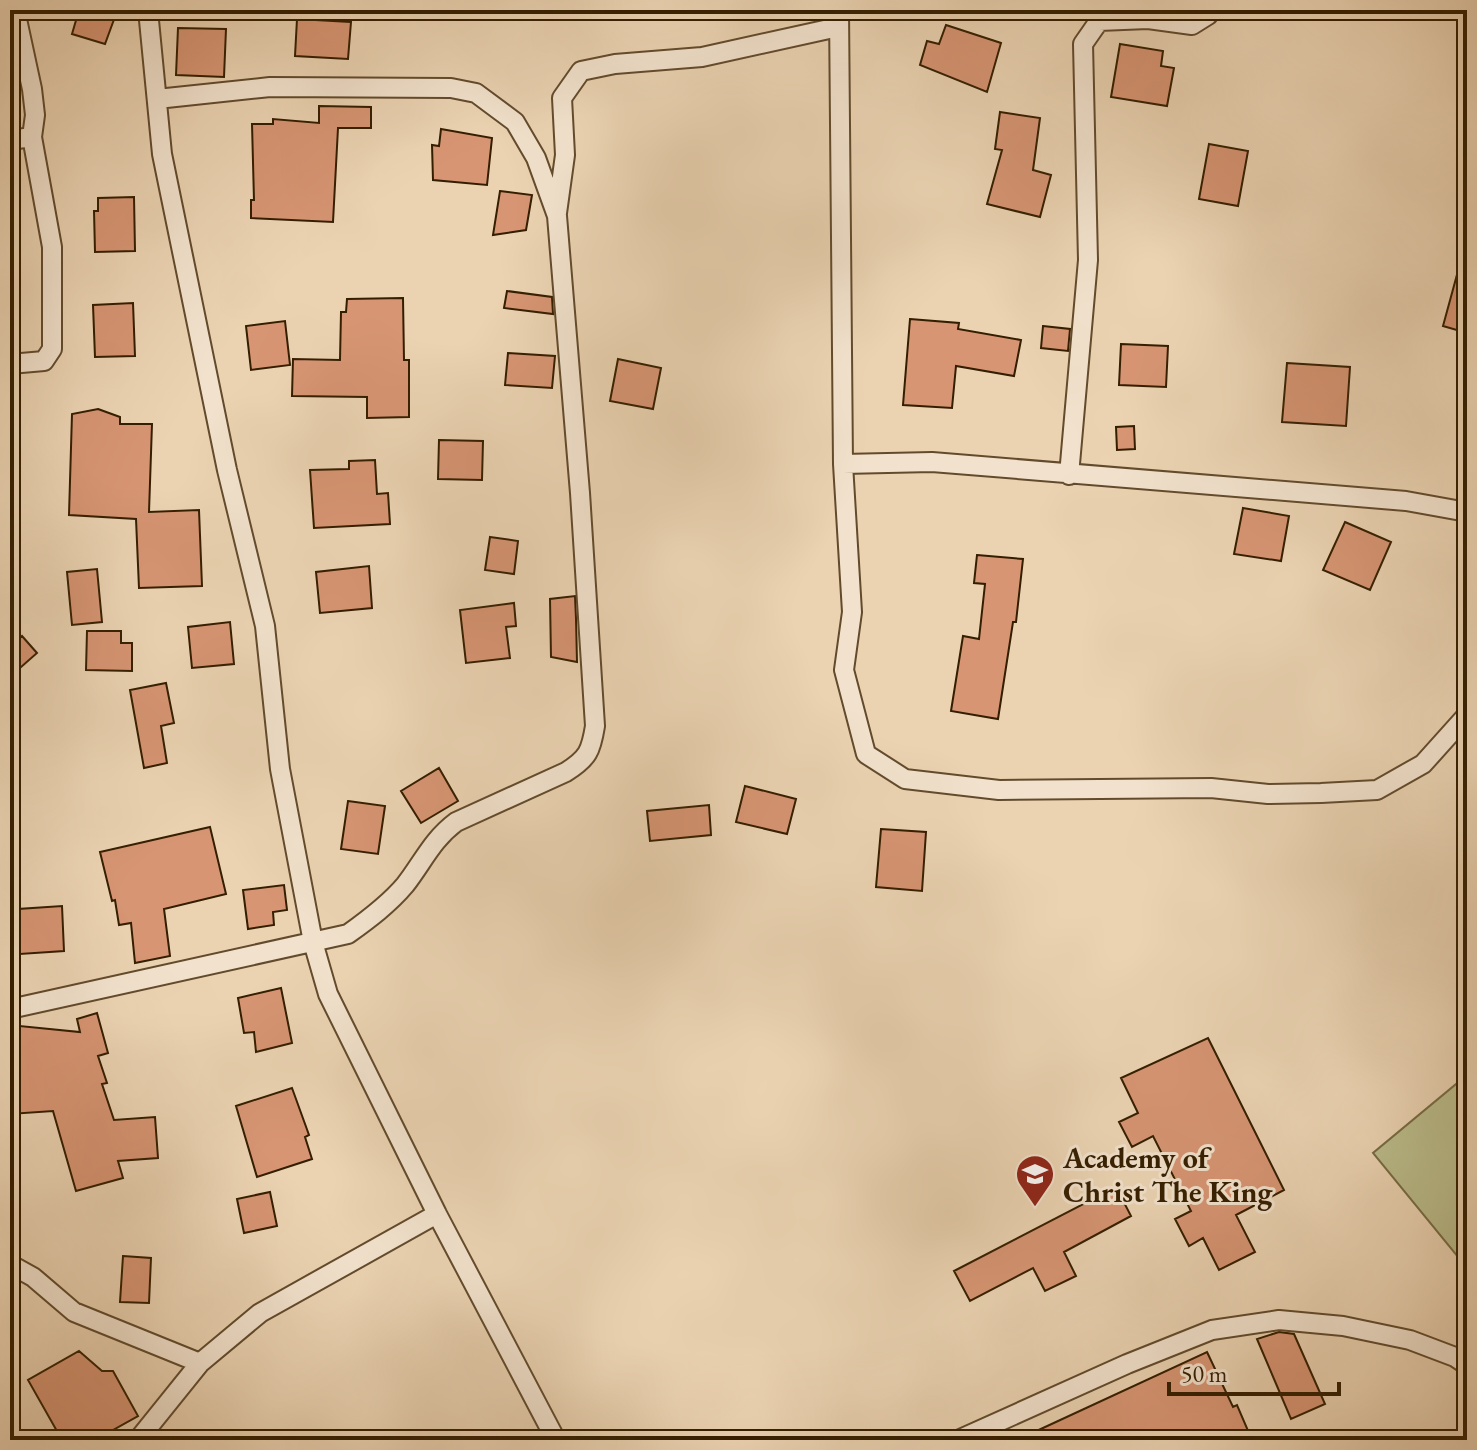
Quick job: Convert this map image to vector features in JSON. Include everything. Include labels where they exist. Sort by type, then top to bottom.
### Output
[{"type":"street","points":[[10,364],[44,361],[52,349],[52,247],[32,137],[35,115],[32,89],[15,10]]},
{"type":"street","points":[[148,10],[162,154],[227,470],[265,626],[280,769],[313,942],[328,994],[437,1214],[556,1440]]},
{"type":"street","points":[[1069,475],[1088,260],[1083,44],[1099,21],[1148,19],[1192,25],[1208,15],[1209,10]]},
{"type":"street","points":[[10,1009],[348,934],[375,915],[405,884],[441,833],[456,822],[566,772],[581,762],[591,748],[595,726],[557,216],[565,155],[562,98],[581,71],[615,64],[702,57],[838,19],[843,464],[852,612],[844,670],[866,754],[905,779],[999,790],[1211,788],[1268,794],[1377,790],[1423,764],[1467,715]]},
{"type":"street","points":[[157,99],[270,87],[451,88],[476,93],[515,122],[536,158],[557,216]]},
{"type":"street","points":[[10,140],[32,137]]},
{"type":"street","points":[[843,464],[932,462],[1406,501],[1467,512]]},
{"type":"street","points":[[138,1440],[200,1363],[260,1313],[437,1214]]},
{"type":"street","points":[[10,1268],[15,1267],[33,1277],[74,1312],[200,1363]]},
{"type":"street","points":[[958,1440],[1127,1364],[1212,1330],[1279,1320],[1343,1326],[1410,1340],[1455,1357],[1467,1365]]},
{"type":"green space","points":[[1467,1075],[1467,1268],[1373,1153]]},
{"type":"building","points":[[79,10],[103,10],[116,14],[105,44],[72,34]]},
{"type":"building","points":[[297,19],[351,22],[348,59],[295,56]]},
{"type":"building","points":[[946,25],[1001,43],[987,92],[920,65],[927,41],[939,44]]},
{"type":"building","points":[[178,28],[226,29],[224,77],[176,75]]},
{"type":"building","points":[[1120,44],[1163,51],[1161,66],[1174,68],[1167,106],[1111,97]]},
{"type":"building","points":[[319,106],[371,107],[371,128],[338,128],[333,222],[251,218],[251,200],[254,200],[252,124],[273,124],[273,119],[319,123]]},
{"type":"building","points":[[1000,112],[1040,118],[1033,170],[1051,175],[1040,217],[987,204],[1002,150],[995,149]]},
{"type":"building","points":[[441,129],[492,138],[487,185],[433,180],[432,145],[439,146]]},
{"type":"building","points":[[1209,144],[1248,151],[1238,206],[1199,199]]},
{"type":"building","points":[[500,191],[532,195],[526,230],[493,235]]},
{"type":"building","points":[[134,197],[135,251],[95,252],[94,211],[98,211],[98,198]]},
{"type":"building","points":[[1461,260],[1467,261],[1467,333],[1443,326]]},
{"type":"building","points":[[507,291],[552,297],[553,314],[504,308]]},
{"type":"building","points":[[403,298],[404,360],[409,360],[409,417],[367,418],[367,397],[292,396],[293,359],[340,360],[341,312],[346,312],[347,299]]},
{"type":"building","points":[[133,303],[135,356],[95,357],[93,305]]},
{"type":"building","points":[[910,319],[959,323],[958,329],[1021,340],[1014,376],[956,366],[952,408],[903,405]]},
{"type":"building","points":[[285,321],[290,365],[251,370],[246,326]]},
{"type":"building","points":[[1043,326],[1070,329],[1068,351],[1041,348]]},
{"type":"building","points":[[1121,344],[1168,346],[1166,387],[1119,385]]},
{"type":"building","points":[[508,353],[555,356],[552,388],[505,385]]},
{"type":"building","points":[[618,359],[661,368],[653,409],[610,401]]},
{"type":"building","points":[[1287,363],[1350,367],[1346,426],[1282,422]]},
{"type":"building","points":[[98,409],[120,417],[120,424],[152,424],[149,512],[199,510],[202,586],[139,588],[136,519],[69,515],[72,414]]},
{"type":"building","points":[[1134,426],[1135,449],[1117,450],[1116,427]]},
{"type":"building","points":[[439,440],[483,441],[482,480],[438,479]]},
{"type":"building","points":[[375,460],[377,494],[388,493],[390,524],[314,528],[310,470],[349,469],[349,461]]},
{"type":"building","points":[[1243,508],[1289,516],[1281,561],[1234,554]]},
{"type":"building","points":[[1345,522],[1391,542],[1370,590],[1323,570]]},
{"type":"building","points":[[490,537],[518,541],[514,574],[485,570]]},
{"type":"building","points":[[977,555],[1023,559],[1016,622],[1013,622],[998,719],[951,711],[963,636],[979,639],[985,584],[974,583]]},
{"type":"building","points":[[369,566],[372,608],[320,613],[316,572]]},
{"type":"building","points":[[97,569],[102,622],[72,625],[67,572]]},
{"type":"building","points":[[575,596],[577,662],[551,657],[550,599]]},
{"type":"building","points":[[514,603],[516,626],[506,627],[510,658],[466,663],[460,610]]},
{"type":"building","points":[[230,622],[234,664],[192,668],[188,627]]},
{"type":"building","points":[[87,631],[121,631],[121,643],[132,643],[132,671],[86,670]]},
{"type":"building","points":[[22,636],[37,653],[20,668],[10,658],[10,647]]},
{"type":"building","points":[[166,683],[174,723],[161,726],[167,763],[144,768],[130,690]]},
{"type":"building","points":[[439,768],[458,801],[421,823],[401,791]]},
{"type":"building","points":[[745,786],[796,799],[787,834],[736,822]]},
{"type":"building","points":[[348,801],[385,806],[378,854],[341,849]]},
{"type":"building","points":[[709,805],[711,835],[650,841],[647,811]]},
{"type":"building","points":[[210,827],[226,894],[164,909],[170,956],[135,963],[131,923],[119,925],[115,900],[112,901],[100,852]]},
{"type":"building","points":[[881,829],[926,832],[922,891],[876,887]]},
{"type":"building","points":[[284,885],[287,910],[273,912],[274,925],[248,929],[243,890]]},
{"type":"building","points":[[62,906],[64,951],[20,954],[18,909]]},
{"type":"building","points":[[281,988],[292,1043],[256,1052],[254,1032],[244,1033],[238,998]]},
{"type":"building","points":[[97,1013],[108,1053],[98,1056],[107,1083],[102,1084],[114,1120],[155,1117],[158,1158],[118,1161],[123,1178],[76,1191],[53,1111],[10,1114],[10,1025],[80,1032],[77,1019]]},
{"type":"building","points":[[1208,1038],[1284,1190],[1236,1215],[1255,1252],[1219,1270],[1203,1238],[1189,1246],[1175,1219],[1191,1211],[1153,1136],[1132,1147],[1119,1122],[1138,1113],[1121,1078]]},
{"type":"building","points":[[292,1088],[309,1135],[305,1137],[312,1159],[257,1177],[236,1106]]},
{"type":"building","points":[[1116,1187],[1131,1216],[1064,1252],[1076,1276],[1045,1291],[1033,1268],[970,1301],[954,1271]]},
{"type":"building","points":[[270,1192],[277,1226],[244,1233],[237,1199]]},
{"type":"building","points":[[123,1256],[151,1258],[149,1303],[120,1302]]},
{"type":"building","points":[[1279,1332],[1294,1334],[1325,1404],[1291,1419],[1257,1339]]},
{"type":"building","points":[[79,1351],[102,1371],[113,1371],[138,1416],[95,1440],[62,1440],[28,1380]]},
{"type":"building","points":[[1207,1352],[1233,1407],[1237,1405],[1252,1440],[1017,1440]]},
{"type":"place","name":"Academy of Christ The King","points":[[1035,1208]]}]
